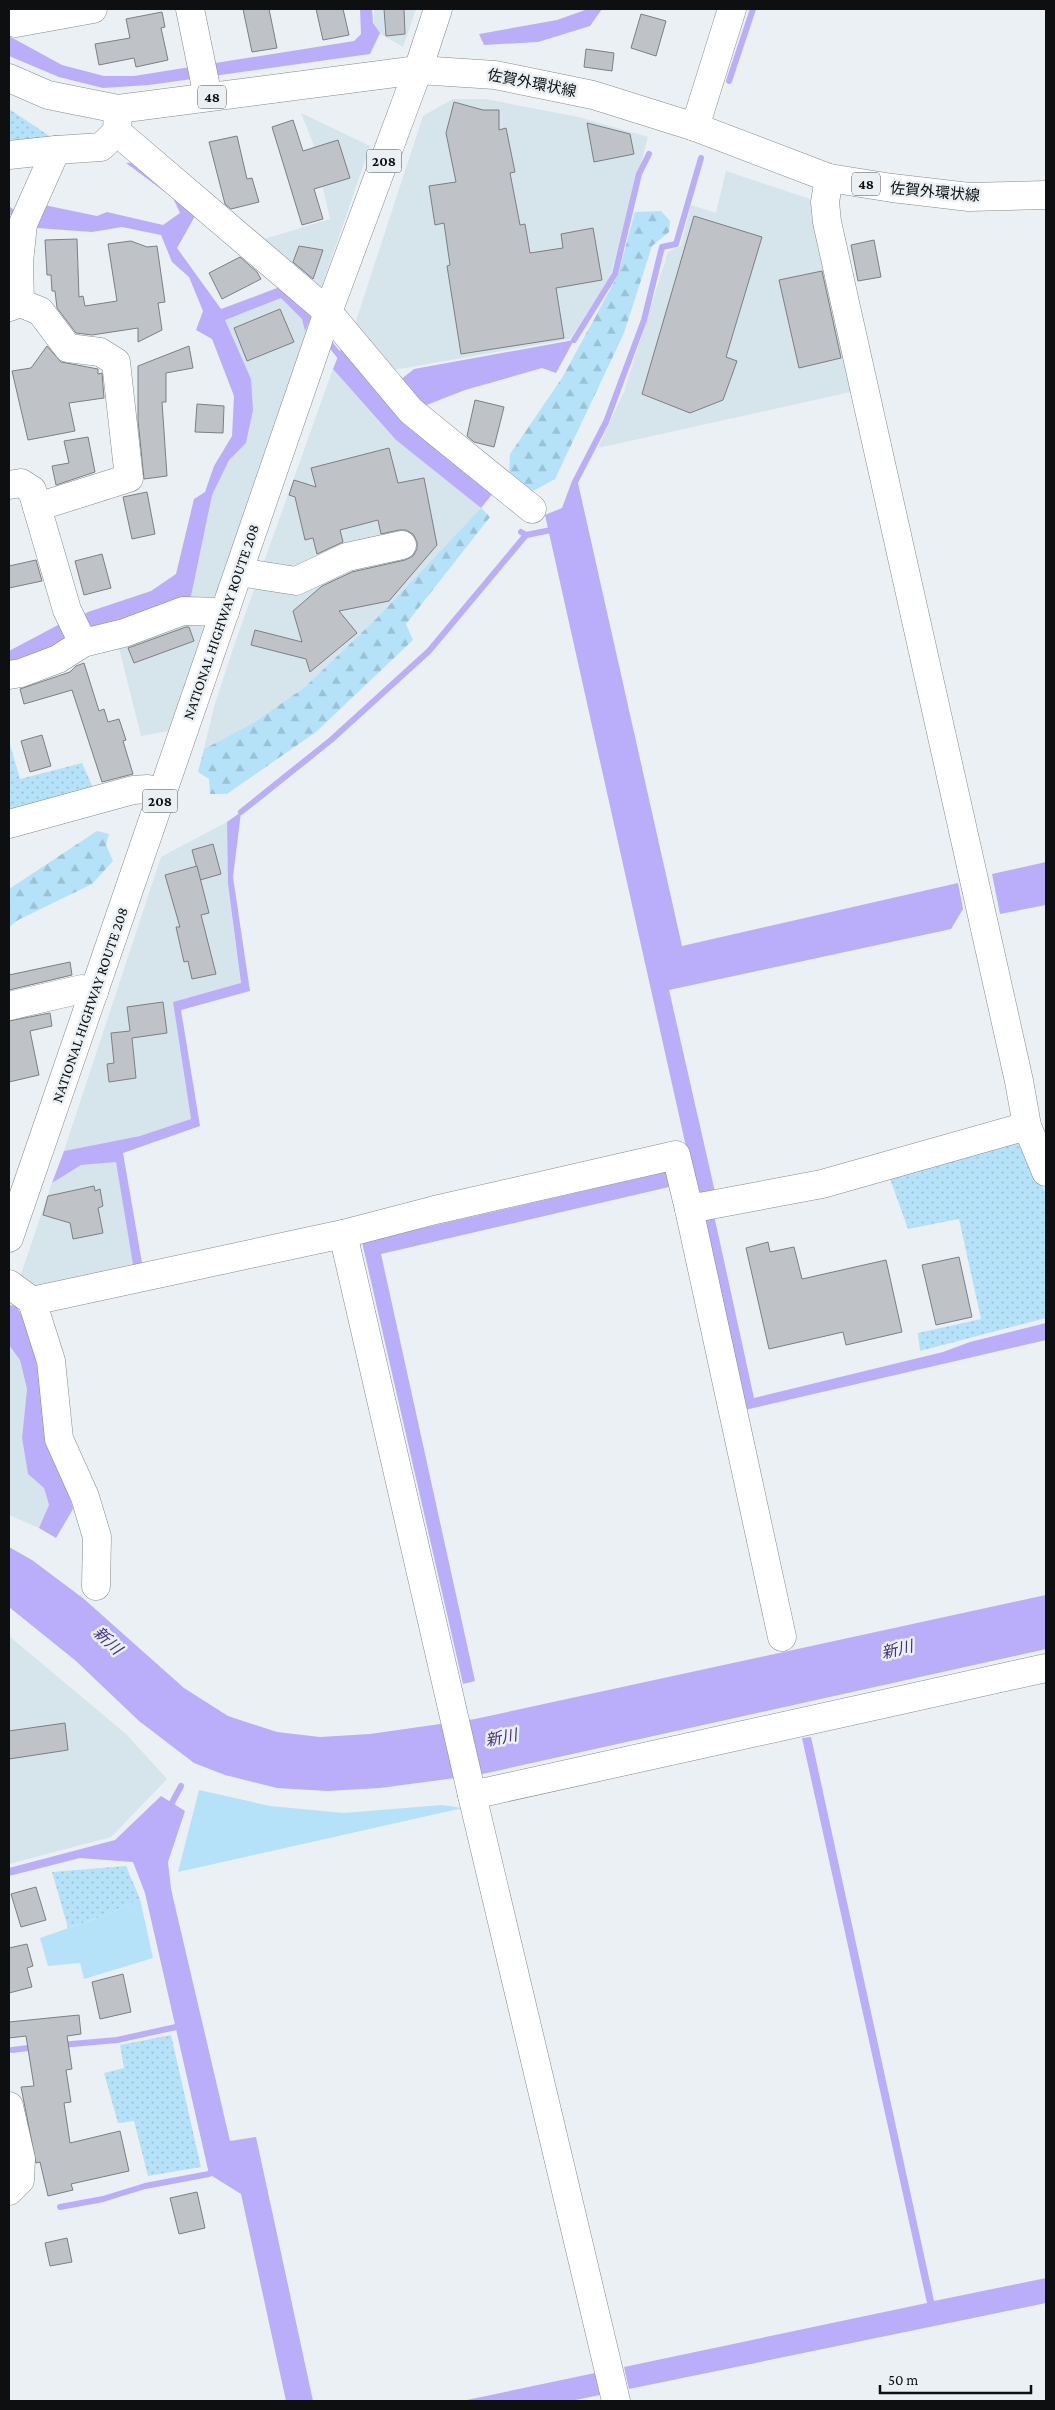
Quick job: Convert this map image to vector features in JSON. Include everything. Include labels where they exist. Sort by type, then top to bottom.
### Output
[{"type":"main road","points":[[9,16],[16,23],[93,9]]},
{"type":"main road","points":[[190,9],[204,79]]},
{"type":"main road","name":"NATIONAL HIGHWAY ROUTE 208","points":[[9,1238],[310,363],[418,70],[438,9]]},
{"type":"main road","points":[[694,127],[732,9]]},
{"type":"main road","name":"佐賀外環状線","points":[[9,78],[48,95],[118,121],[204,79],[418,70],[503,77],[593,95],[694,127],[829,178],[969,197],[1046,195]]},
{"type":"main road","points":[[9,155],[101,147],[118,121],[328,312],[411,411],[532,509]]},
{"type":"main road","points":[[37,507],[129,478],[116,362],[100,352],[68,348],[40,311],[14,305],[23,224],[56,150]]},
{"type":"main road","points":[[829,178],[825,202],[827,222],[1013,1052],[1027,1126],[1046,1172]]},
{"type":"main road","points":[[9,485],[21,483],[32,490],[67,610],[82,643]]},
{"type":"main road","points":[[239,572],[296,581],[346,557],[402,545]]},
{"type":"main road","points":[[9,675],[21,673],[58,659],[82,643],[124,632],[183,611],[225,612]]},
{"type":"main road","points":[[9,824],[132,790],[148,789],[163,794]]},
{"type":"main road","points":[[9,1006],[82,989],[94,992]]},
{"type":"main road","points":[[690,1209],[822,1184],[1027,1126]]},
{"type":"main road","points":[[32,1301],[343,1234],[435,1210],[676,1155],[690,1209],[782,1637]]},
{"type":"main road","points":[[343,1234],[451,1707],[616,2401]]},
{"type":"main road","points":[[9,1284],[32,1301],[51,1361],[59,1439],[85,1497],[97,1537],[96,1586]]},
{"type":"main road","points":[[472,1795],[1046,1668]]},
{"type":"main road","points":[[9,2106],[21,2159],[20,2180],[9,2191]]},
{"type":"shaded area","points":[[374,9],[416,9],[403,47],[374,30]]},
{"type":"shaded area","points":[[453,99],[485,99],[578,117],[648,137],[610,277],[570,339],[388,371],[354,327],[423,116]]},
{"type":"shaded area","points":[[301,113],[370,146],[169,731],[141,736],[117,640],[175,618],[201,504],[243,433],[215,320],[302,282],[258,241],[330,219],[313,143]]},
{"type":"shaded area","points":[[726,171],[810,199],[855,391],[598,448],[624,392],[668,252],[681,246],[691,205],[716,213]]},
{"type":"shaded area","points":[[333,369],[396,440],[481,508],[377,618],[305,687],[255,722],[204,749],[214,707],[235,643]]},
{"type":"shaded area","points":[[227,822],[228,884],[241,984],[173,1002],[191,1119],[140,1136],[64,1151],[161,857]]},
{"type":"shaded area","points":[[116,1161],[134,1271],[36,1291],[25,1286],[21,1274],[52,1183],[81,1165]]},
{"type":"shaded area","points":[[9,1345],[20,1360],[27,1389],[22,1438],[28,1474],[44,1488],[49,1506],[39,1528],[9,1515]]},
{"type":"shaded area","points":[[9,1636],[127,1735],[167,1779],[111,1837],[9,1864]]},
{"type":"green space","points":[[9,109],[57,141],[9,148]]},
{"type":"green space","points":[[661,211],[670,221],[669,232],[652,246],[624,333],[555,479],[533,491],[509,477],[510,454],[562,378],[618,275],[635,212]]},
{"type":"green space","points":[[481,508],[490,517],[406,624],[413,640],[316,732],[227,794],[210,794],[209,779],[198,772],[204,749],[255,722],[305,687],[377,618]]},
{"type":"green space","points":[[9,741],[20,779],[82,763],[95,792],[9,814]]},
{"type":"green space","points":[[97,831],[109,834],[106,845],[113,861],[92,884],[18,920],[9,927],[9,889]]},
{"type":"green space","points":[[1019,1134],[1046,1194],[1046,1318],[920,1351],[918,1333],[981,1319],[959,1219],[908,1229],[888,1173]]},
{"type":"green space","points":[[199,1790],[270,1806],[344,1813],[442,1805],[463,1808],[178,1872]]},
{"type":"green space","points":[[126,1866],[140,1899],[106,1915],[68,1928],[52,1872]]},
{"type":"green space","points":[[140,1899],[153,1958],[84,1979],[80,1963],[48,1966],[40,1938],[106,1915]]},
{"type":"green space","points":[[171,2035],[201,2167],[148,2176],[134,2121],[118,2123],[104,2073],[124,2068],[120,2045]]},
{"type":"water","points":[[360,9],[372,9],[373,23],[380,33],[370,54],[149,85],[103,88],[59,77],[9,56],[9,36],[62,65],[104,76],[134,76],[354,41],[361,34]]},
{"type":"water","points":[[588,9],[602,9],[590,26],[538,42],[484,45],[479,34],[557,20]]},
{"type":"water","points":[[143,162],[199,209],[177,248],[221,309],[285,285],[313,313],[305,331],[302,319],[281,298],[225,320],[251,379],[253,410],[246,443],[229,460],[212,495],[191,596],[9,665],[9,651],[58,625],[69,624],[88,612],[151,591],[176,574],[194,499],[205,492],[214,466],[232,436],[234,396],[212,339],[196,330],[203,311],[189,277],[172,262],[161,235],[122,227],[92,232],[37,228],[44,205],[97,216],[107,212],[163,225],[180,213],[173,198],[126,163]]},
{"type":"water","points":[[574,340],[556,373],[542,368],[465,390],[424,406],[399,381],[414,369]]},
{"type":"water","points":[[343,344],[494,492],[481,508],[396,440],[333,369]]},
{"type":"water","points":[[572,481],[578,483],[682,946],[958,883],[963,909],[951,929],[669,990],[715,1192],[697,1196],[545,515],[562,508]]},
{"type":"water","points":[[241,812],[233,877],[250,991],[181,1010],[200,1126],[123,1153],[142,1263],[134,1271],[116,1162],[81,1165],[52,1183],[64,1151],[140,1136],[191,1119],[173,1002],[241,983],[228,884],[227,822]]},
{"type":"water","points":[[1046,862],[1046,905],[1000,914],[992,874]]},
{"type":"water","points":[[666,1172],[669,1187],[381,1254],[475,1681],[463,1684],[362,1242]]},
{"type":"water","points":[[714,1215],[754,1398],[943,1352],[970,1342],[1046,1323],[1046,1340],[745,1410],[700,1220]]},
{"type":"water","points":[[9,1305],[16,1306],[31,1330],[41,1387],[73,1509],[56,1538],[39,1528],[49,1505],[44,1488],[28,1474],[22,1438],[27,1389],[20,1360],[9,1345]]},
{"type":"water","name":"新川","points":[[9,1547],[32,1560],[84,1599],[184,1688],[228,1716],[277,1732],[320,1737],[370,1734],[475,1719],[1046,1595],[1046,1649],[478,1775],[380,1788],[327,1791],[277,1788],[225,1775],[194,1763],[139,1721],[76,1661],[9,1607]]},
{"type":"water","points":[[811,1737],[934,2301],[1046,2278],[1046,2303],[629,2389],[624,2367],[927,2303],[802,1738]]},
{"type":"water","points":[[161,1796],[185,1811],[168,1862],[171,1889],[230,2141],[256,2137],[313,2401],[286,2401],[241,2194],[209,2174],[145,1893],[133,1862],[80,1858],[9,1876],[9,1868],[115,1840]]},
{"type":"water","points":[[595,2373],[600,2395],[570,2401],[462,2401]]},
{"type":"building","points":[[243,9],[269,9],[277,48],[252,52]]},
{"type":"building","points":[[316,9],[343,9],[349,35],[323,40]]},
{"type":"building","points":[[384,9],[404,9],[405,34],[386,36]]},
{"type":"building","points":[[162,12],[165,27],[161,28],[168,60],[136,67],[134,58],[99,65],[95,44],[130,38],[126,19]]},
{"type":"building","points":[[641,14],[666,21],[656,56],[631,48]]},
{"type":"building","points":[[586,49],[614,53],[612,71],[584,67]]},
{"type":"building","points":[[454,102],[483,110],[499,110],[499,130],[506,128],[515,172],[510,173],[520,225],[525,224],[530,253],[563,248],[561,234],[593,228],[602,280],[556,288],[564,338],[461,354],[447,266],[450,265],[444,223],[435,225],[429,186],[456,182],[446,133]]},
{"type":"building","points":[[293,120],[303,151],[338,140],[350,178],[314,189],[323,219],[302,225],[272,127]]},
{"type":"building","points":[[587,123],[630,134],[634,154],[594,162]]},
{"type":"building","points":[[237,136],[247,179],[252,178],[259,202],[231,209],[225,204],[209,142]]},
{"type":"building","points":[[694,216],[762,237],[726,357],[737,361],[723,400],[690,413],[642,394]]},
{"type":"building","points":[[77,239],[79,297],[83,296],[85,306],[117,301],[108,244],[131,241],[147,247],[157,246],[165,302],[158,303],[162,330],[138,342],[138,328],[92,335],[76,333],[57,308],[55,291],[52,291],[51,275],[47,275],[45,240]]},
{"type":"building","points":[[874,240],[881,277],[858,281],[851,245]]},
{"type":"building","points":[[299,246],[323,250],[313,279],[293,262]]},
{"type":"building","points":[[240,257],[257,272],[261,279],[222,299],[209,273]]},
{"type":"building","points":[[822,271],[841,358],[799,368],[779,280]]},
{"type":"building","points":[[280,309],[294,342],[247,361],[234,328]]},
{"type":"building","points":[[47,346],[61,362],[98,369],[98,374],[102,373],[104,398],[69,403],[75,431],[28,440],[12,371],[31,368]]},
{"type":"building","points":[[189,346],[193,368],[166,373],[166,402],[162,402],[167,476],[144,479],[138,420],[138,366]]},
{"type":"building","points":[[475,400],[504,407],[494,447],[474,442],[467,436]]},
{"type":"building","points":[[197,404],[224,406],[223,433],[195,432]]},
{"type":"building","points":[[88,437],[95,472],[56,485],[52,466],[69,463],[64,441]]},
{"type":"building","points":[[389,448],[398,483],[424,478],[437,545],[389,601],[339,611],[357,633],[310,672],[306,659],[251,645],[255,630],[302,642],[293,611],[322,586],[352,572],[405,560],[413,556],[417,549],[417,542],[413,534],[406,530],[399,530],[381,534],[378,520],[340,530],[343,542],[317,554],[313,538],[305,540],[295,497],[289,495],[294,480],[316,487],[311,468]]},
{"type":"building","points":[[147,492],[155,534],[132,539],[123,497]]},
{"type":"building","points":[[102,554],[111,588],[84,595],[75,561]]},
{"type":"building","points":[[36,560],[42,581],[9,588],[9,566]]},
{"type":"building","points":[[189,627],[194,641],[134,663],[128,648]]},
{"type":"building","points":[[84,663],[99,711],[104,709],[108,722],[119,719],[126,740],[123,741],[133,774],[102,782],[72,690],[24,704],[20,689],[70,672],[76,666]]},
{"type":"building","points":[[42,735],[51,766],[30,772],[21,741]]},
{"type":"building","points":[[213,844],[221,874],[200,880],[192,850]]},
{"type":"building","points":[[197,866],[209,913],[201,915],[216,974],[192,979],[188,961],[184,962],[176,927],[180,927],[165,875]]},
{"type":"building","points":[[70,962],[72,975],[9,990],[9,975]]},
{"type":"building","points":[[163,1002],[167,1033],[132,1038],[136,1078],[109,1082],[107,1064],[114,1063],[111,1033],[130,1031],[127,1007]]},
{"type":"building","points":[[50,1013],[52,1026],[30,1031],[39,1075],[9,1082],[9,1021]]},
{"type":"building","points":[[94,1186],[95,1191],[100,1189],[103,1206],[98,1208],[103,1233],[73,1239],[70,1223],[43,1215],[48,1196]]},
{"type":"building","points":[[768,1242],[770,1252],[794,1247],[802,1279],[886,1260],[902,1332],[846,1345],[843,1332],[769,1349],[746,1248]]},
{"type":"building","points":[[959,1257],[972,1317],[936,1325],[922,1265]]},
{"type":"building","points":[[65,1723],[68,1750],[9,1759],[9,1731]]},
{"type":"building","points":[[36,1887],[46,1920],[21,1927],[11,1894]]},
{"type":"building","points":[[27,1944],[33,1966],[27,1968],[32,1987],[9,1993],[9,1948]]},
{"type":"building","points":[[123,1974],[131,2012],[100,2019],[92,1982]]},
{"type":"building","points":[[79,2015],[81,2034],[67,2036],[72,2069],[66,2070],[71,2102],[64,2103],[70,2143],[120,2131],[129,2171],[71,2184],[73,2190],[48,2196],[40,2162],[36,2163],[21,2087],[34,2086],[26,2036],[9,2038],[9,2022]]},
{"type":"building","points":[[197,2192],[205,2228],[179,2234],[170,2198]]},
{"type":"building","points":[[67,2238],[72,2262],[50,2266],[45,2243]]},
{"type":"waterway","points":[[729,81],[753,9]]},
{"type":"waterway","points":[[574,340],[615,274],[639,174],[649,154]]},
{"type":"waterway","points":[[574,490],[575,482],[606,422],[644,320],[662,247],[676,244],[701,158]]},
{"type":"waterway","points":[[326,339],[343,360]]},
{"type":"waterway","points":[[521,532],[526,535],[556,529]]},
{"type":"waterway","points":[[241,812],[331,740],[429,651],[526,535]]},
{"type":"waterway","points":[[168,1810],[181,1786]]},
{"type":"waterway","points":[[60,2045],[117,2040],[176,2027]]},
{"type":"waterway","points":[[12,2050],[36,2047]]},
{"type":"waterway","points":[[60,2207],[103,2199],[145,2186],[209,2174]]}]
